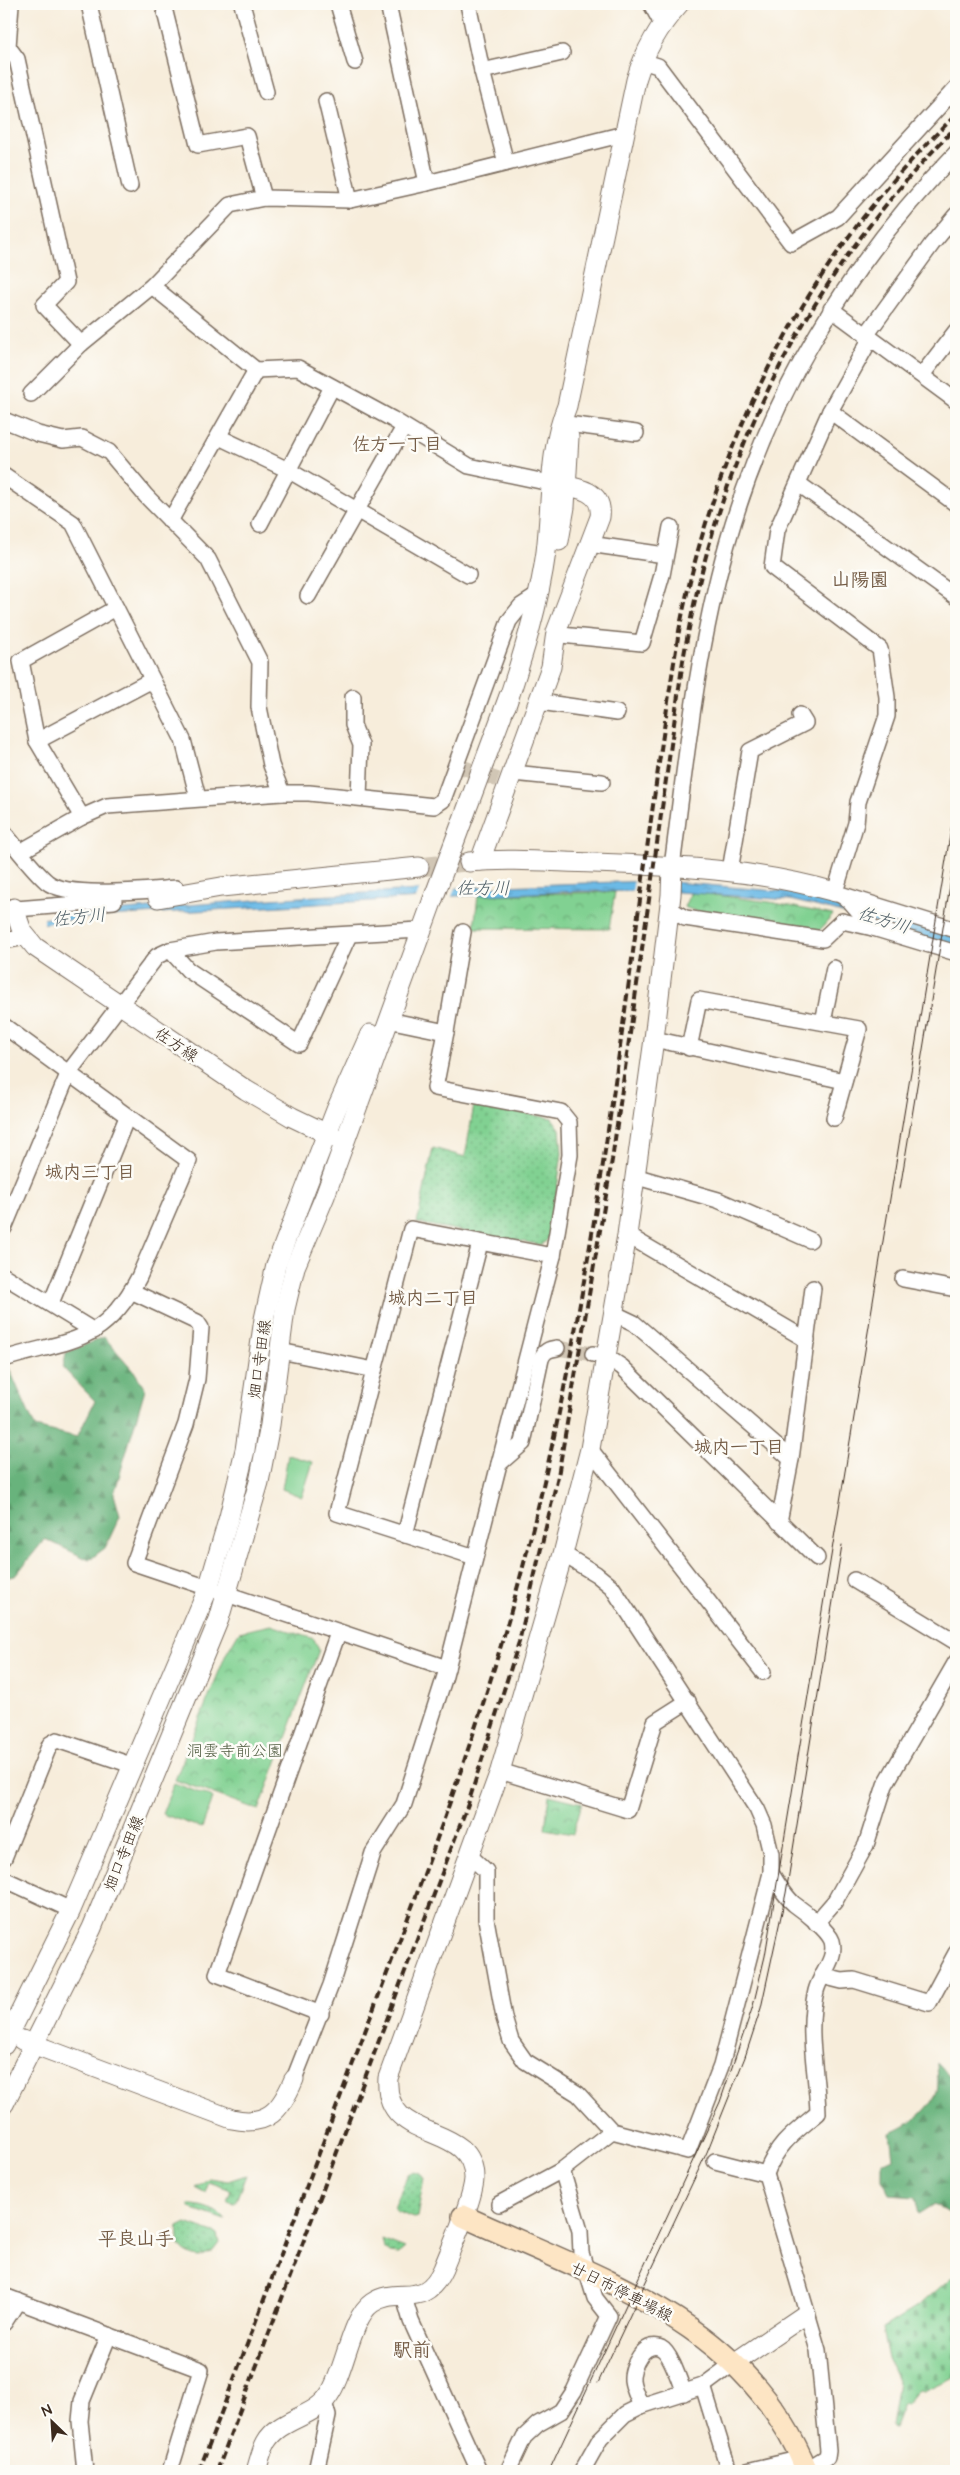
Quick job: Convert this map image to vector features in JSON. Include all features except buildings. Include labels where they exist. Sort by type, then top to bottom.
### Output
[{"type":"main road","name":"廿日市停車場線","points":[[463,2216],[646,2300],[670,2314],[715,2346],[734,2363],[774,2409],[805,2466]]},
{"type":"street","points":[[11,4],[6,47],[17,59],[66,282],[44,305],[81,344]]},
{"type":"street","points":[[88,4],[130,186]]},
{"type":"street","points":[[163,4],[198,145],[248,136],[264,198]]},
{"type":"street","points":[[242,4],[266,92]]},
{"type":"street","points":[[338,4],[355,62]]},
{"type":"street","points":[[388,4],[427,183]]},
{"type":"street","points":[[468,4],[482,70],[506,162]]},
{"type":"street","points":[[651,4],[662,24]]},
{"type":"street","points":[[506,706],[538,595],[550,519],[558,484],[567,406],[624,134],[642,61],[662,24],[679,4]]},
{"type":"street","points":[[482,70],[562,54]]},
{"type":"street","points":[[642,61],[658,66],[791,242],[838,217],[956,88]]},
{"type":"street","points":[[326,101],[350,200]]},
{"type":"street","points":[[31,394],[81,344],[152,286],[230,204],[264,198],[350,200],[427,183],[624,134]]},
{"type":"street","points":[[256,2471],[266,2442],[275,2432],[315,2410],[324,2402],[336,2383],[362,2314],[378,2300],[418,2294],[436,2282],[443,2270],[473,2185],[474,2171],[468,2157],[453,2142],[403,2120],[394,2108],[388,2086],[391,2071],[500,1771],[563,1554],[590,1450],[600,1356],[613,1313],[627,1235],[654,1039],[671,888],[701,661],[727,544],[741,498],[772,420],[831,309],[885,233],[932,177],[956,153]]},
{"type":"street","points":[[835,892],[856,823],[858,802],[887,716],[888,698],[880,648],[772,567],[778,530],[830,411],[868,343],[867,334],[932,244],[956,215]]},
{"type":"street","points":[[152,286],[256,370],[298,368],[404,427],[469,466],[558,484],[592,493],[600,503],[600,517],[556,632],[552,667],[539,704],[474,861],[671,888],[730,871],[793,882],[835,892],[956,930]]},
{"type":"street","points":[[831,309],[956,400]]},
{"type":"street","points":[[922,375],[956,331]]},
{"type":"street","points":[[170,521],[256,370]]},
{"type":"street","points":[[260,524],[332,387]]},
{"type":"street","points":[[830,411],[956,504]]},
{"type":"street","points":[[4,420],[38,434],[63,440],[82,438],[109,452],[146,496],[208,559],[260,662],[259,707],[271,765],[282,793]]},
{"type":"street","points":[[565,424],[636,433]]},
{"type":"street","points":[[308,596],[404,427]]},
{"type":"street","points":[[219,437],[288,470],[468,575]]},
{"type":"street","points":[[4,476],[73,523],[183,740],[198,798]]},
{"type":"street","points":[[432,902],[506,706],[550,577],[562,525],[558,484]]},
{"type":"street","points":[[799,484],[956,597]]},
{"type":"street","points":[[556,632],[561,635],[642,643],[662,576],[670,527]]},
{"type":"street","points":[[589,544],[664,555]]},
{"type":"street","points":[[20,852],[82,817],[107,806],[282,793],[359,798],[434,806],[443,800],[459,766],[509,621],[521,606],[538,595]]},
{"type":"street","points":[[82,817],[37,741],[21,661],[116,608]]},
{"type":"street","points":[[37,741],[152,680]]},
{"type":"street","points":[[353,697],[353,725],[361,745],[359,798]]},
{"type":"street","points":[[539,704],[547,703],[617,713]]},
{"type":"street","points":[[730,871],[750,752],[805,723],[800,715]]},
{"type":"street","points":[[508,780],[602,782]]},
{"type":"street","points":[[4,833],[48,883],[60,889],[99,892],[232,886],[419,867]]},
{"type":"street","points":[[4,941],[27,938],[11,910],[158,898],[232,886]]},
{"type":"street","points":[[671,888],[685,918],[823,939],[842,921],[870,926],[956,953]]},
{"type":"street","points":[[835,892],[849,900],[870,926]]},
{"type":"street","name":"畑口寺田線","points":[[6,2040],[71,1910],[208,1589],[244,1458],[264,1319],[276,1265],[327,1134],[432,902]]},
{"type":"street","name":"畑口寺田線","points":[[4,2104],[92,1928],[219,1619],[259,1482],[285,1309],[295,1267],[344,1142],[432,902]]},
{"type":"street","points":[[4,1228],[69,1072],[157,956],[170,950],[216,942],[419,930]]},
{"type":"street","points":[[6,2040],[34,2045],[232,2120],[244,2122],[264,2118],[280,2107],[321,2014],[377,1845],[402,1810],[447,1668],[553,1256],[570,1155],[569,1122],[561,1112],[435,1088],[462,932]]},
{"type":"street","points":[[170,950],[188,970],[299,1044],[349,935]]},
{"type":"street","name":"佐方線","points":[[27,938],[246,1090],[344,1142]]},
{"type":"street","points":[[823,1022],[834,968]]},
{"type":"street","points":[[690,1048],[699,1000],[859,1029],[834,1118]]},
{"type":"street","points":[[388,1020],[446,1032]]},
{"type":"street","points":[[4,1359],[69,1342],[94,1331],[110,1318],[131,1291],[189,1161],[127,1117],[69,1072],[6,1033]]},
{"type":"street","points":[[654,1039],[844,1081]]},
{"type":"street","points":[[51,1303],[127,1117]]},
{"type":"street","points":[[634,1176],[718,1200],[810,1240]]},
{"type":"street","points":[[475,1557],[337,1513],[374,1370],[411,1229],[553,1256]]},
{"type":"street","points":[[627,1235],[807,1340]]},
{"type":"street","points":[[405,1535],[480,1243]]},
{"type":"street","points":[[4,1276],[94,1331]]},
{"type":"street","points":[[903,1279],[956,1289]]},
{"type":"street","points":[[779,1522],[791,1459],[813,1288]]},
{"type":"street","points":[[131,1291],[197,1322],[201,1328],[197,1379],[186,1424],[134,1563],[447,1668]]},
{"type":"street","points":[[613,1313],[634,1323],[791,1459]]},
{"type":"street","points":[[499,1464],[522,1446],[540,1359],[550,1349],[557,1348]]},
{"type":"street","points":[[280,1351],[374,1370]]},
{"type":"street","points":[[600,1356],[622,1366],[817,1558]]},
{"type":"street","points":[[590,1450],[763,1672]]},
{"type":"street","points":[[470,1856],[486,1872],[486,1919],[510,2041],[525,2061],[578,2094],[612,2131],[688,2151],[721,2066],[771,1874],[771,1854],[764,1824],[757,1808],[612,1587],[596,1574],[563,1554]]},
{"type":"street","points":[[854,1580],[956,1642]]},
{"type":"street","points":[[321,2014],[217,1974],[338,1633]]},
{"type":"street","points":[[816,1923],[835,1901],[866,1845],[885,1785],[956,1662]]},
{"type":"street","points":[[500,1771],[628,1810],[656,1722],[688,1701]]},
{"type":"street","points":[[4,1858],[50,1744],[57,1740],[134,1766]]},
{"type":"street","points":[[747,2471],[805,2466],[827,2457],[828,2450],[818,2350],[766,2174],[773,2155],[787,2139],[818,2113],[817,2090],[811,2053],[812,2033],[816,1990],[832,1957],[832,1941],[816,1923],[793,1903],[771,1874]]},
{"type":"street","points":[[4,1879],[71,1910]]},
{"type":"street","points":[[822,1976],[842,1981],[854,1980],[929,2003],[956,1953]]},
{"type":"street","points":[[499,2204],[562,2170],[612,2131]]},
{"type":"street","points":[[715,2160],[766,2174]]},
{"type":"street","points":[[508,2471],[524,2437],[538,2424],[561,2411],[574,2392],[609,2316],[595,2298],[581,2253],[580,2231],[562,2170]]},
{"type":"street","points":[[404,2297],[411,2321],[479,2471]]},
{"type":"street","points":[[4,2323],[11,2299],[201,2370],[170,2471]]},
{"type":"street","points":[[582,2471],[600,2438],[625,2414],[641,2406],[703,2386],[806,2314]]},
{"type":"street","points":[[85,2471],[80,2421],[82,2401],[108,2335]]},
{"type":"street","points":[[641,2406],[632,2383],[632,2374],[642,2352],[652,2347],[661,2348],[667,2353],[684,2393]]},
{"type":"street","points":[[703,2386],[729,2471]]},
{"type":"street","points":[[316,2471],[328,2416],[324,2402]]},
{"type":"green space","points":[[615,892],[609,929],[474,928],[478,895]]},
{"type":"green space","points":[[691,892],[770,902],[833,915],[819,931],[698,912],[684,907]]},
{"type":"green space","points":[[474,1105],[552,1118],[560,1129],[562,1153],[550,1237],[542,1245],[417,1223],[433,1148],[465,1157]]},
{"type":"green space","points":[[104,1337],[134,1371],[145,1389],[114,1494],[120,1516],[105,1548],[89,1560],[45,1539],[15,1576],[4,1578],[4,1368],[8,1366],[35,1427],[77,1437],[95,1401],[63,1368],[66,1353]]},
{"type":"green space","points":[[288,1455],[313,1462],[302,1497],[282,1489]]},
{"type":"green space","name":"洞雲寺前公園","points":[[271,1625],[314,1639],[319,1650],[259,1810],[175,1780],[226,1654],[239,1632]]},
{"type":"green space","points":[[174,1783],[213,1798],[202,1828],[162,1814]]},
{"type":"green space","points":[[549,1795],[582,1803],[573,1834],[545,1829]]},
{"type":"green space","points":[[937,2063],[951,2078],[956,2075],[956,2216],[935,2204],[919,2214],[915,2197],[890,2195],[882,2179],[882,2163],[893,2158],[890,2133],[904,2127],[930,2105],[938,2088]]},
{"type":"green space","points":[[414,2171],[420,2173],[424,2179],[417,2217],[414,2218],[395,2211],[394,2208],[408,2174]]},
{"type":"green space","points":[[246,2175],[235,2203],[227,2201],[231,2190],[209,2182],[205,2193],[195,2187],[210,2178],[228,2181]]},
{"type":"green space","points":[[189,2205],[209,2209],[219,2214],[225,2220],[190,2208]]},
{"type":"green space","points":[[186,2223],[217,2234],[219,2243],[213,2251],[200,2257],[189,2254],[182,2248],[178,2239],[178,2227]]},
{"type":"green space","points":[[382,2239],[405,2248],[398,2254],[390,2253],[384,2248]]},
{"type":"green space","points":[[953,2276],[956,2279],[956,2376],[924,2391],[919,2390],[907,2405],[903,2404],[894,2428],[891,2427],[898,2381],[888,2359],[882,2329],[921,2304]]},
{"type":"water","name":"佐方川","points":[[661,881],[788,892],[838,901],[956,937],[956,947],[832,910],[790,900],[678,892],[583,891],[457,896],[91,917],[4,929],[4,924],[63,916],[241,901],[451,888]]},
{"type":"pier","points":[[661,878],[659,894],[632,893],[634,879]]},
{"type":"pier","points":[[456,885],[451,899],[415,901],[420,888]]},
{"type":"pier","points":[[44,915],[44,925],[4,929],[4,921]]},
{"type":"tunnel","points":[[462,767],[504,782]]},
{"type":"tunnel","points":[[419,867],[467,862]]},
{"type":"tunnel","points":[[557,1348],[593,1354]]},
{"type":"tram line","points":[[549,2471],[720,2102],[753,2006],[765,1956],[956,799]]},
{"type":"tram line","points":[[900,1189],[956,849]]},
{"type":"tram line","points":[[598,2383],[707,2152],[745,2057],[761,2008],[786,1893],[842,1545]]},
{"type":"railway","points":[[199,2471],[435,1844],[474,1731],[525,1559],[552,1445],[595,1213],[679,631],[696,558],[718,487],[745,418],[777,351],[814,287],[856,226],[904,169],[956,115]]},
{"type":"railway","points":[[217,2471],[468,1804],[519,1642],[558,1476],[612,1160],[682,667],[697,590],[718,515],[744,444],[776,375],[812,309],[855,246],[903,185],[956,127]]},
{"type":"district","name":"佐方一丁目","points":[[397,444]]},
{"type":"district","name":"山陽園","points":[[860,579]]},
{"type":"district","name":"城内三丁目","points":[[90,1172]]},
{"type":"district","name":"城内二丁目","points":[[433,1298]]},
{"type":"district","name":"城内一丁目","points":[[739,1447]]},
{"type":"district","name":"平良山手","points":[[136,2238]]},
{"type":"district","name":"駅前","points":[[412,2349]]}]
